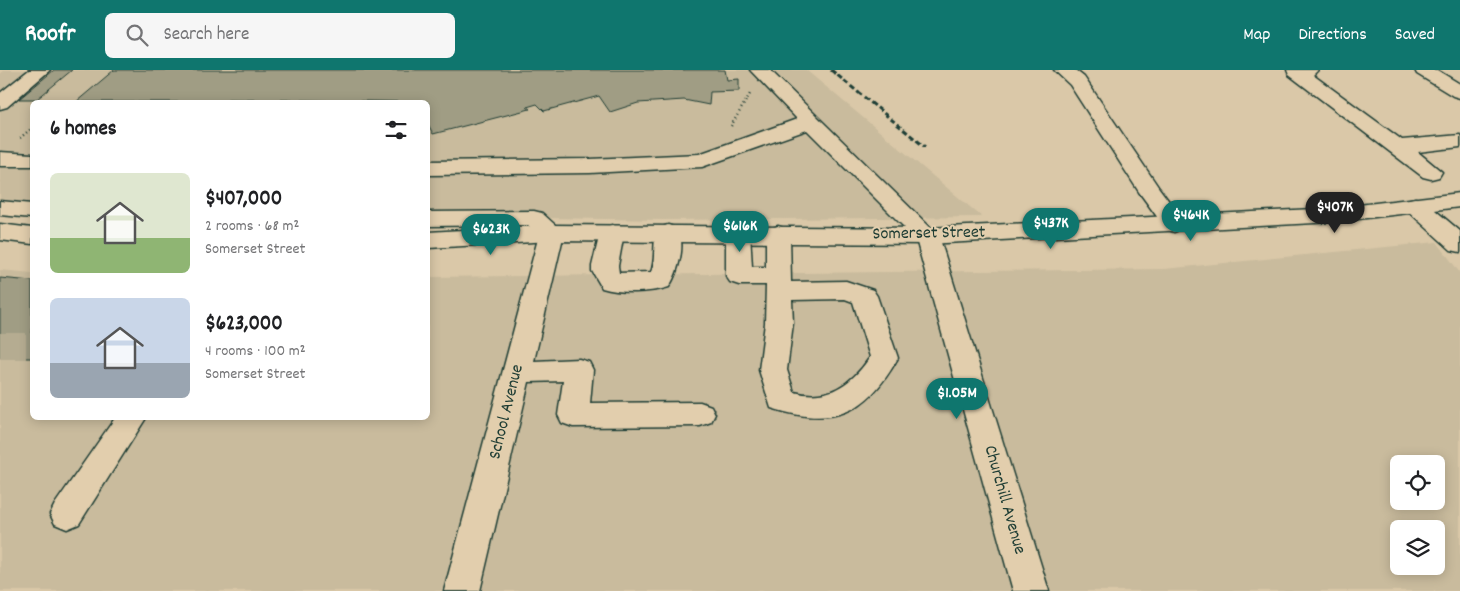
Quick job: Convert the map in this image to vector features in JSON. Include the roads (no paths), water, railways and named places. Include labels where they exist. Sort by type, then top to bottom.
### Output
[{"type":"main road","points":[[0,103],[41,70]]},
{"type":"main road","points":[[759,70],[927,236]]},
{"type":"main road","points":[[1064,70],[1077,81],[1150,192],[1174,224]]},
{"type":"main road","points":[[1309,70],[1296,71],[1431,172]]},
{"type":"main road","points":[[1424,70],[1460,92]]},
{"type":"main road","points":[[430,168],[590,166],[702,160],[812,121]]},
{"type":"main road","points":[[1398,147],[1460,141]]},
{"type":"main road","points":[[0,159],[30,160]]},
{"type":"main road","name":"Somerset Street","points":[[430,240],[612,233],[927,236],[1333,215],[1460,200]]},
{"type":"main road","points":[[1415,205],[1460,244]]},
{"type":"main road","points":[[0,208],[30,211]]},
{"type":"main road","points":[[430,218],[534,218],[552,234]]},
{"type":"main road","points":[[0,232],[30,236]]},
{"type":"main road","points":[[612,233],[605,266],[605,271],[611,282],[660,281],[667,264],[668,233]]},
{"type":"main road","name":"School Avenue","points":[[462,591],[552,234]]},
{"type":"main road","points":[[738,234],[739,276],[778,283],[846,290],[864,296],[884,358],[869,381],[835,405],[804,406],[782,400],[773,370],[779,323],[778,283],[778,234]]},
{"type":"main road","name":"Churchill Avenue","points":[[927,236],[1030,591]]},
{"type":"main road","points":[[517,372],[579,370],[573,415],[700,414]]},
{"type":"main road","points":[[67,514],[130,420]]},
{"type":"tunnel","points":[[0,346],[30,346]]},
{"type":"railway","points":[[831,70],[925,147]]}]
